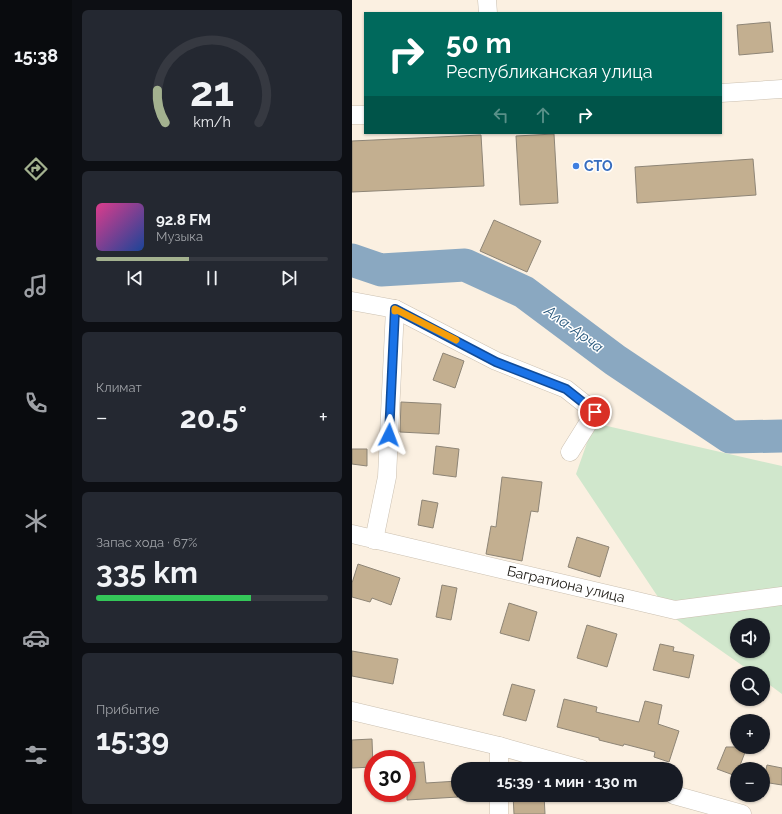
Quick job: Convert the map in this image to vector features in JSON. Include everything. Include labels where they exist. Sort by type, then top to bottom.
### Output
[{"type":"street","points":[[487,0],[488,12]]},
{"type":"street","points":[[722,93],[782,89]]},
{"type":"street","points":[[352,115],[364,115]]},
{"type":"street","points":[[352,301],[395,309],[496,362],[566,389],[595,412],[570,452]]},
{"type":"street","points":[[374,540],[387,477],[395,309]]},
{"type":"street","name":"Багратиона улица","points":[[352,534],[675,610],[782,596]]},
{"type":"street","points":[[352,711],[499,746],[556,762]]},
{"type":"street","points":[[499,746],[499,762]]},
{"type":"street","points":[[683,800],[696,808],[742,814]]},
{"type":"street","points":[[499,802],[499,814]]},
{"type":"green space","points":[[594,423],[782,466],[782,694],[770,685],[770,666],[743,666],[732,658],[770,658],[770,618],[730,618],[730,657],[670,615],[576,474]]},
{"type":"building","points":[[770,22],[773,52],[739,55],[737,25]]},
{"type":"building","points":[[554,134],[558,203],[520,205],[516,136]]},
{"type":"building","points":[[481,135],[484,186],[352,192],[352,141]]},
{"type":"building","points":[[753,159],[756,195],[637,203],[635,167]]},
{"type":"building","points":[[494,220],[541,241],[527,272],[480,251]]},
{"type":"building","points":[[443,353],[464,361],[455,388],[433,380]]},
{"type":"building","points":[[401,402],[441,404],[439,434],[400,432]]},
{"type":"building","points":[[436,446],[459,449],[456,477],[433,474]]},
{"type":"building","points":[[352,449],[367,449],[367,466],[352,464]]},
{"type":"building","points":[[502,477],[542,482],[538,512],[531,511],[522,561],[486,554],[491,526],[496,527]]},
{"type":"building","points":[[422,500],[438,503],[433,528],[418,525]]},
{"type":"building","points":[[577,537],[609,547],[600,577],[568,567]]},
{"type":"building","points":[[358,564],[400,578],[391,605],[372,598],[370,602],[352,597],[352,583]]},
{"type":"building","points":[[442,585],[457,588],[451,620],[436,617]]},
{"type":"building","points":[[509,603],[537,612],[529,641],[500,633]]},
{"type":"building","points":[[587,625],[617,634],[607,667],[577,658]]},
{"type":"building","points":[[660,644],[674,647],[673,651],[694,655],[689,678],[653,670]]},
{"type":"building","points":[[352,651],[398,659],[393,684],[352,676]]},
{"type":"building","points":[[512,684],[535,690],[526,721],[503,715]]},
{"type":"building","points":[[564,699],[597,707],[596,712],[639,722],[645,701],[662,705],[658,724],[679,731],[669,762],[654,757],[655,752],[624,744],[623,746],[599,740],[599,738],[557,727]]},
{"type":"building","points":[[372,739],[372,750],[364,750],[364,767],[352,768],[352,740]]},
{"type":"building","points":[[726,747],[730,747],[730,754],[744,754],[741,762],[730,762],[730,774],[717,769]]},
{"type":"building","points":[[416,762],[424,762],[426,783],[451,781],[451,797],[416,799]]},
{"type":"building","points":[[770,766],[782,768],[782,785],[770,783]]},
{"type":"building","points":[[513,802],[544,802],[545,814],[514,814]]},
{"type":"waterway","name":"Ала-Арча","points":[[352,260],[381,270],[465,265],[524,292],[615,360],[730,437],[782,436]]},
{"type":"slow traffic","points":[[395,311],[395,309],[456,340]]},
{"type":"place","name":"СТО","points":[[576,166]]},
{"type":"route","points":[[389,435],[395,309],[496,362],[566,389],[595,412]]}]
